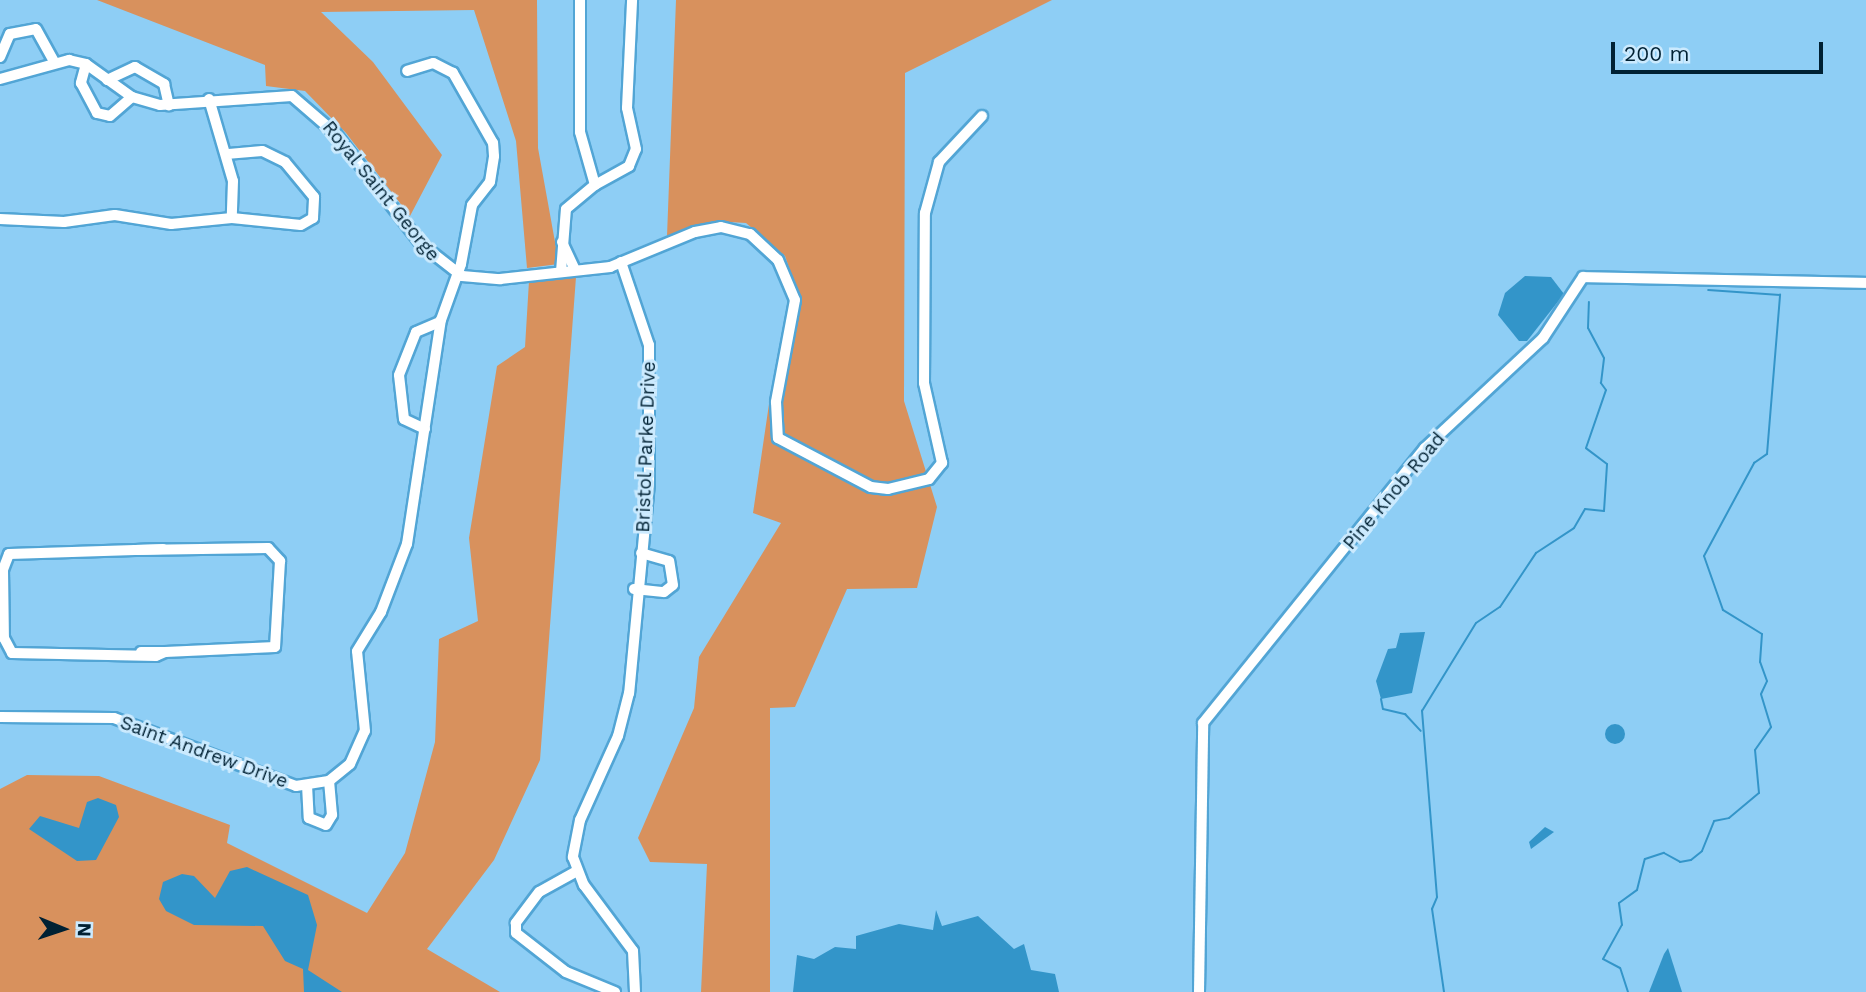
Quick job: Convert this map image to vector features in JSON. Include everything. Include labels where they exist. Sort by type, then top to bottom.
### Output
[{"type":"street","points":[[580,0],[580,132],[595,184]]},
{"type":"street","points":[[561,272],[566,209],[595,184],[629,166],[636,149],[627,108],[632,0]]},
{"type":"street","points":[[0,57],[10,34],[36,29],[55,63]]},
{"type":"street","points":[[0,79],[55,63],[86,64],[81,83],[97,113],[110,117],[132,97]]},
{"type":"street","points":[[307,785],[309,818],[326,825],[332,815],[329,781],[350,764],[365,731],[354,661],[407,544],[440,322],[457,273],[472,205],[490,182],[493,142],[453,72],[433,63],[407,71]]},
{"type":"street","name":"Royal Saint George","points":[[86,64],[132,97],[169,105],[280,93],[306,104],[421,244],[457,273],[480,279],[561,272],[621,262],[707,229],[750,234],[778,260],[794,300],[776,402],[778,438],[871,487],[929,480],[943,454],[924,383],[925,213],[939,162],[982,116]]},
{"type":"street","points":[[107,79],[135,67],[164,83],[169,105]]},
{"type":"street","points":[[209,99],[226,154],[232,218]]},
{"type":"street","points":[[0,219],[64,222],[115,215],[171,223],[232,218],[300,225],[313,218],[317,204],[271,152],[226,154]]},
{"type":"street","points":[[562,242],[575,270]]},
{"type":"street","name":"Bristol Parke Drive","points":[[578,871],[574,838],[618,736],[629,693],[634,589],[641,553],[651,365],[642,309],[621,262]]},
{"type":"street","name":"Pine Knob Road","points":[[1199,992],[1203,723],[1425,448],[1543,338],[1583,277],[1866,283]]},
{"type":"street","points":[[425,429],[404,419],[399,375],[416,332],[440,322]]},
{"type":"street","points":[[268,548],[280,561],[275,647],[164,652],[12,653],[4,638],[1,603],[4,560],[17,550],[268,548]]},
{"type":"street","name":"Bristol Parke Drive","points":[[634,589],[664,592],[673,585],[669,561],[641,553]]},
{"type":"street","name":"Saint Andrew Drive","points":[[0,717],[114,718],[278,781],[307,785],[329,781]]},
{"type":"street","points":[[615,992],[566,972],[516,933],[516,923],[539,892],[578,871],[627,937],[635,992]]},
{"type":"shaded area","points":[[97,0],[537,0],[538,148],[559,264],[527,268],[516,141],[474,10],[321,12],[373,62],[442,155],[410,216],[346,133],[305,91],[266,86],[265,65]]},
{"type":"shaded area","points":[[676,0],[1052,0],[905,73],[904,401],[937,507],[917,588],[847,589],[795,707],[770,708],[770,992],[701,992],[707,864],[650,862],[638,838],[694,708],[699,657],[781,523],[753,513],[769,404],[781,406],[801,303],[785,256],[746,223],[713,221],[667,236]]},
{"type":"shaded area","points":[[576,277],[540,760],[494,860],[427,949],[500,992],[0,992],[0,789],[27,775],[99,776],[230,825],[227,843],[367,913],[405,853],[435,742],[439,639],[478,621],[469,538],[497,366],[525,347],[529,281]]},
{"type":"water","points":[[1525,276],[1551,277],[1564,294],[1527,341],[1519,341],[1498,315],[1505,293]]},
{"type":"water","points":[[1425,632],[1412,693],[1381,699],[1376,681],[1388,649],[1396,648],[1400,633]]},
{"type":"water","points":[[1615,724],[1622,727],[1625,734],[1622,741],[1615,744],[1608,741],[1605,734],[1608,727]]},
{"type":"water","points":[[98,798],[116,805],[119,817],[96,860],[77,861],[29,829],[40,816],[79,828],[87,802]]},
{"type":"water","points":[[1545,827],[1554,832],[1531,849],[1529,842]]},
{"type":"water","points":[[247,867],[308,895],[317,925],[308,970],[342,992],[304,992],[303,969],[285,961],[263,926],[194,925],[166,911],[159,899],[163,882],[182,874],[194,876],[215,898],[230,871]]},
{"type":"water","points":[[936,910],[942,926],[978,916],[1014,949],[1024,944],[1031,970],[1055,974],[1059,992],[793,992],[797,955],[814,959],[835,947],[856,949],[856,936],[899,924],[933,930]]},
{"type":"water","points":[[1668,948],[1682,992],[1649,992],[1664,954]]},
{"type":"waterway","points":[[1628,992],[1620,968],[1603,959],[1622,925],[1619,903],[1637,890],[1645,859],[1664,853],[1680,862],[1691,860],[1702,851],[1714,821],[1729,818],[1759,793],[1755,750],[1771,727],[1761,694],[1767,681],[1760,662],[1762,634],[1723,610],[1704,556],[1754,463],[1767,454],[1780,295],[1708,290]]},
{"type":"waterway","points":[[1444,992],[1432,909],[1437,897],[1422,711],[1476,623],[1500,607],[1536,553],[1574,528],[1585,509],[1604,511],[1607,464],[1586,448],[1606,390],[1601,383],[1604,358],[1588,328],[1589,302]]},
{"type":"waterway","points":[[1381,699],[1383,709],[1405,714],[1421,731]]}]
